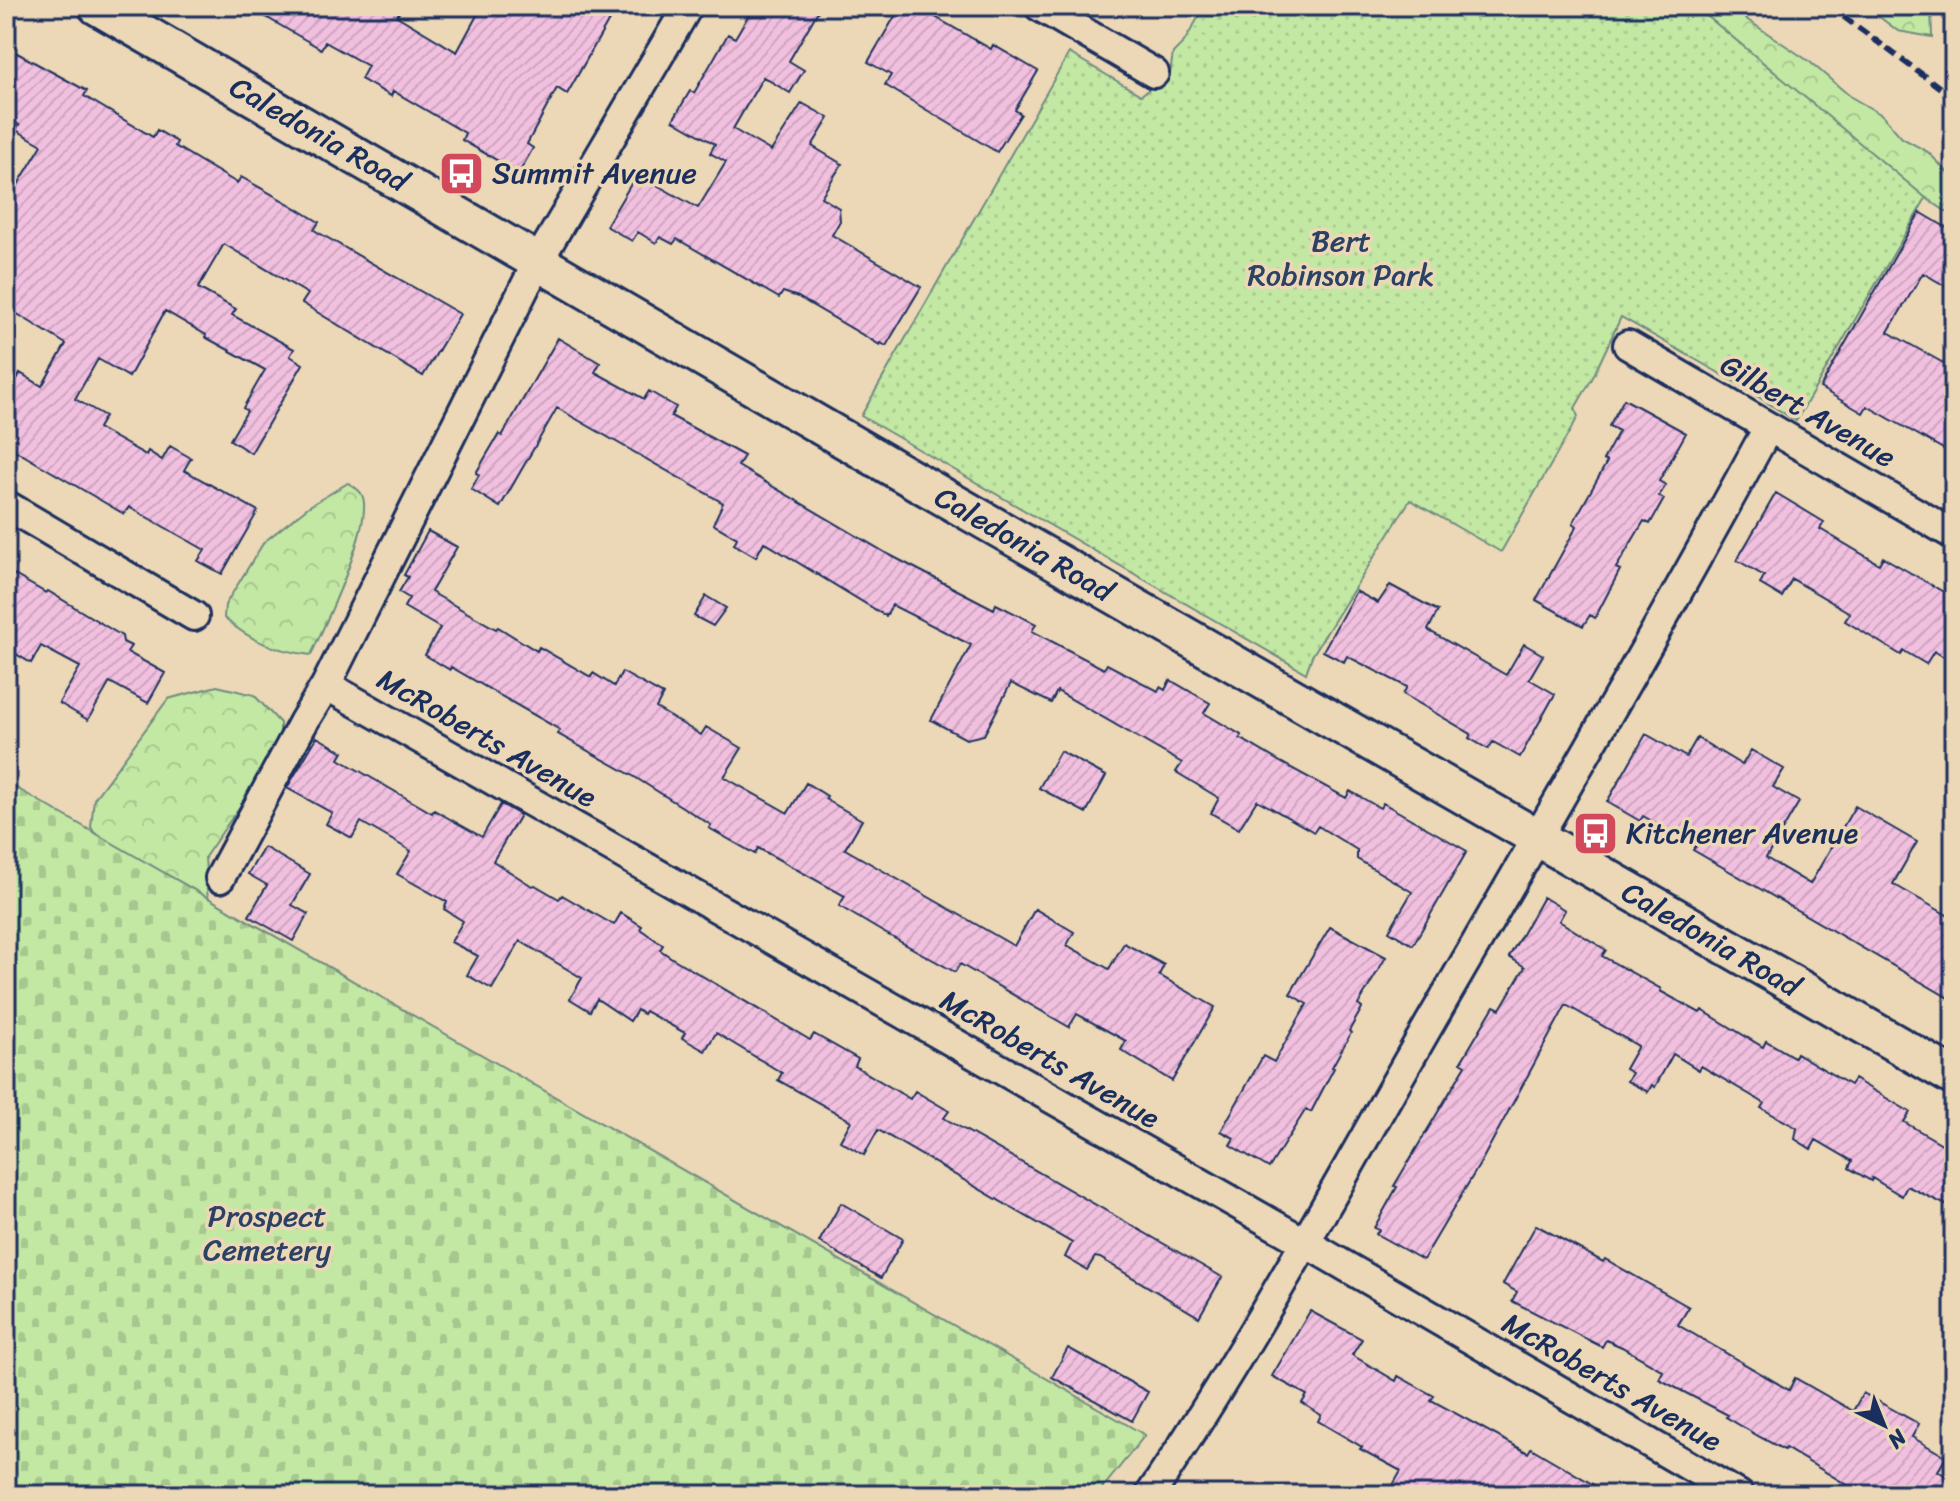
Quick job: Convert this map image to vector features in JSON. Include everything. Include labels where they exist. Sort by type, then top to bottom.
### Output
[{"type":"street","name":"Caledonia Road","points":[[97,6],[537,263],[1954,1077]]},
{"type":"street","points":[[220,878],[326,685],[537,263],[688,6]]},
{"type":"street","points":[[1039,6],[1154,73]]},
{"type":"street","name":"Gilbert Avenue","points":[[1628,345],[1954,535]]},
{"type":"street","points":[[1150,1495],[1304,1242],[1768,428]]},
{"type":"street","points":[[6,505],[194,616]]},
{"type":"street","name":"McRoberts Avenue","points":[[326,685],[1304,1242],[1739,1495]]},
{"type":"green space","name":"Bert Robinson Park","points":[[1205,6],[1695,6],[1926,198],[1796,421],[1621,317],[1575,408],[1578,417],[1501,552],[1410,500],[1312,656],[1306,673],[861,416],[1069,53],[1141,95],[1170,74],[1173,53],[1184,42]]},
{"type":"green space","points":[[1630,6],[1727,6],[1810,62],[1851,97],[1882,115],[1902,138],[1928,152],[1954,179],[1954,212],[1950,214],[1926,198],[1872,175]]},
{"type":"green space","points":[[1865,6],[1931,6],[1932,37],[1898,31]]},
{"type":"green space","points":[[348,483],[362,495],[364,508],[361,527],[346,574],[311,655],[264,644],[224,618],[225,605],[264,542],[308,507]]},
{"type":"green space","points":[[217,686],[254,695],[280,723],[280,748],[205,857],[209,917],[105,852],[91,827],[94,799],[168,699]]},
{"type":"green space","name":"Prospect Cemetery","points":[[6,782],[1145,1435],[1097,1495],[6,1495]]},
{"type":"building","points":[[247,6],[403,6],[397,16],[457,52],[482,6],[617,6],[567,94],[557,88],[527,144],[533,148],[519,173],[462,140],[465,133],[393,91],[391,96],[361,79],[368,66],[325,42],[321,49]]},
{"type":"building","points":[[754,6],[821,6],[789,61],[804,70],[790,93],[763,77],[733,129],[771,151],[802,103],[829,118],[812,146],[842,164],[821,197],[839,208],[840,221],[832,235],[921,287],[886,346],[798,297],[783,292],[779,298],[677,239],[673,244],[660,237],[656,243],[638,232],[632,241],[606,226],[637,174],[698,208],[726,162],[710,153],[715,144],[673,120],[690,91],[694,93],[728,34],[735,38]]},
{"type":"building","points":[[901,6],[916,6],[991,49],[993,45],[1038,71],[1015,110],[1021,114],[997,152],[885,85],[891,75],[868,62]]},
{"type":"building","points":[[6,47],[87,91],[84,96],[153,137],[157,130],[177,142],[175,146],[237,183],[241,177],[291,205],[319,222],[314,230],[460,314],[423,376],[302,303],[308,294],[224,244],[198,288],[236,309],[232,315],[294,349],[290,356],[303,364],[251,453],[230,440],[247,411],[243,408],[265,370],[165,311],[129,377],[98,359],[75,399],[105,416],[98,428],[146,455],[148,451],[162,460],[170,446],[191,458],[184,470],[258,511],[222,574],[198,561],[205,550],[129,507],[124,514],[6,445],[6,381],[14,385],[20,373],[42,386],[66,344],[6,307],[6,186],[14,191],[42,145],[16,130],[19,125],[6,118]]},
{"type":"building","points":[[1920,212],[1954,232],[1954,291],[1923,273],[1888,332],[1954,369],[1954,455],[1867,406],[1863,413],[1820,388]]},
{"type":"building","points":[[558,338],[600,363],[595,372],[644,399],[649,391],[676,407],[671,416],[744,456],[738,466],[886,553],[994,609],[996,604],[1036,624],[1032,631],[1104,669],[1107,664],[1158,691],[1160,687],[1165,690],[1170,680],[1210,703],[1204,713],[1282,763],[1346,798],[1350,791],[1380,808],[1383,803],[1467,851],[1413,945],[1389,931],[1412,892],[1357,859],[1357,850],[1318,826],[1314,832],[1257,800],[1239,829],[1211,813],[1219,798],[1176,772],[1182,763],[1057,691],[1051,703],[1011,683],[984,735],[966,739],[931,720],[971,645],[892,605],[886,616],[764,542],[756,557],[734,544],[737,538],[713,524],[723,503],[557,408],[500,507],[471,489],[479,475],[476,473],[499,434],[502,436]]},
{"type":"building","points":[[1624,399],[1686,433],[1659,481],[1666,485],[1659,496],[1664,499],[1650,524],[1644,521],[1616,568],[1620,570],[1595,618],[1590,615],[1583,626],[1536,600],[1577,526],[1573,523],[1607,462],[1603,460],[1619,431],[1609,426]]},
{"type":"building","points":[[1776,493],[1824,522],[1820,529],[1879,564],[1883,557],[1954,598],[1954,663],[1934,651],[1926,664],[1904,651],[1901,655],[1845,621],[1850,613],[1792,579],[1782,597],[1760,584],[1764,576],[1737,560]]},
{"type":"building","points":[[428,531],[457,547],[431,592],[591,677],[593,673],[614,686],[622,672],[663,695],[656,708],[701,735],[706,727],[742,748],[724,777],[788,813],[806,783],[827,796],[825,799],[862,820],[845,849],[1014,946],[1035,909],[1074,932],[1067,945],[1109,969],[1124,943],[1164,965],[1159,975],[1215,1007],[1172,1081],[1121,1050],[1126,1041],[1077,1014],[1069,1027],[960,964],[955,972],[881,931],[839,906],[845,896],[758,848],[755,854],[709,828],[711,825],[633,776],[558,734],[560,730],[425,655],[440,628],[404,607],[409,598],[399,592],[408,577],[404,575]]},
{"type":"building","points":[[6,570],[46,593],[48,591],[122,636],[123,642],[131,646],[127,652],[165,673],[148,703],[110,682],[88,720],[59,703],[80,667],[41,646],[31,663],[6,648]]},
{"type":"building","points":[[1390,585],[1438,611],[1428,630],[1506,675],[1524,644],[1543,655],[1529,679],[1555,694],[1520,757],[1493,742],[1488,749],[1469,738],[1471,734],[1403,694],[1407,687],[1347,656],[1344,662],[1323,651],[1356,591],[1378,603]]},
{"type":"building","points":[[706,596],[726,608],[713,626],[694,616]]},
{"type":"building","points":[[1646,734],[1686,757],[1697,738],[1742,765],[1751,750],[1784,769],[1773,787],[1799,802],[1766,858],[1810,884],[1855,806],[1917,842],[1893,884],[1954,919],[1954,1001],[1693,850],[1696,846],[1643,816],[1640,821],[1607,802]]},
{"type":"building","points":[[317,737],[343,752],[339,759],[432,813],[434,810],[482,837],[501,804],[520,815],[493,861],[532,886],[559,899],[562,895],[614,925],[621,913],[642,926],[640,929],[663,945],[660,950],[672,958],[810,1040],[814,1034],[858,1059],[855,1066],[910,1099],[915,1091],[949,1111],[944,1118],[1222,1277],[1199,1317],[1100,1258],[1095,1257],[1087,1270],[1065,1257],[1072,1243],[878,1130],[864,1155],[840,1141],[851,1121],[778,1080],[782,1073],[716,1033],[705,1051],[682,1038],[685,1033],[645,1011],[643,1014],[637,1010],[630,1021],[597,999],[590,1011],[570,999],[582,978],[520,941],[492,989],[467,975],[478,956],[451,942],[463,921],[444,909],[447,902],[397,874],[411,851],[361,822],[352,838],[326,824],[332,813],[287,788]]},
{"type":"building","points":[[1060,751],[1106,776],[1086,813],[1039,788]]},
{"type":"building","points":[[264,847],[310,874],[292,905],[308,914],[293,941],[249,916],[267,885],[248,874]]},
{"type":"building","points":[[1543,897],[1565,910],[1559,921],[1606,950],[1602,956],[1660,991],[1700,1013],[1702,1010],[1763,1047],[1766,1041],[1794,1057],[1796,1053],[1850,1085],[1854,1079],[1910,1112],[1904,1122],[1954,1151],[1954,1209],[1907,1186],[1902,1196],[1872,1178],[1871,1181],[1849,1168],[1852,1161],[1816,1140],[1811,1149],[1795,1139],[1797,1128],[1761,1108],[1764,1103],[1701,1066],[1699,1070],[1673,1054],[1655,1087],[1652,1085],[1648,1092],[1627,1081],[1632,1073],[1625,1069],[1638,1046],[1566,1005],[1481,1162],[1423,1260],[1376,1234],[1379,1230],[1374,1228],[1397,1187],[1394,1186],[1466,1065],[1461,1062],[1494,1006],[1500,1009],[1525,967],[1509,957]]},
{"type":"building","points":[[1330,927],[1386,957],[1358,1005],[1362,1008],[1311,1112],[1306,1109],[1269,1168],[1230,1145],[1234,1138],[1221,1131],[1263,1056],[1274,1062],[1307,1004],[1290,994]]},
{"type":"building","points":[[841,1203],[903,1239],[881,1278],[819,1242]]},
{"type":"building","points":[[1536,1225],[1603,1262],[1605,1259],[1689,1307],[1678,1325],[1789,1390],[1795,1378],[1853,1411],[1863,1393],[1919,1424],[1912,1437],[1946,1457],[1938,1471],[1954,1481],[1954,1495],[1864,1495],[1785,1448],[1758,1436],[1726,1417],[1728,1415],[1659,1379],[1663,1371],[1622,1347],[1606,1340],[1602,1347],[1512,1301],[1517,1292],[1503,1284]]},
{"type":"building","points":[[1310,1311],[1362,1339],[1352,1355],[1396,1381],[1398,1376],[1434,1396],[1431,1400],[1528,1453],[1531,1448],[1611,1495],[1411,1495],[1393,1485],[1401,1471],[1318,1421],[1321,1415],[1302,1403],[1307,1395],[1272,1376]]},
{"type":"building","points":[[1068,1348],[1148,1392],[1132,1421],[1052,1377]]},
{"type":"railway","points":[[1829,6],[1954,98]]},
{"type":"place","name":"Summit Avenue","points":[[461,173]]},
{"type":"place","name":"Kitchener Avenue","points":[[1595,833]]}]
